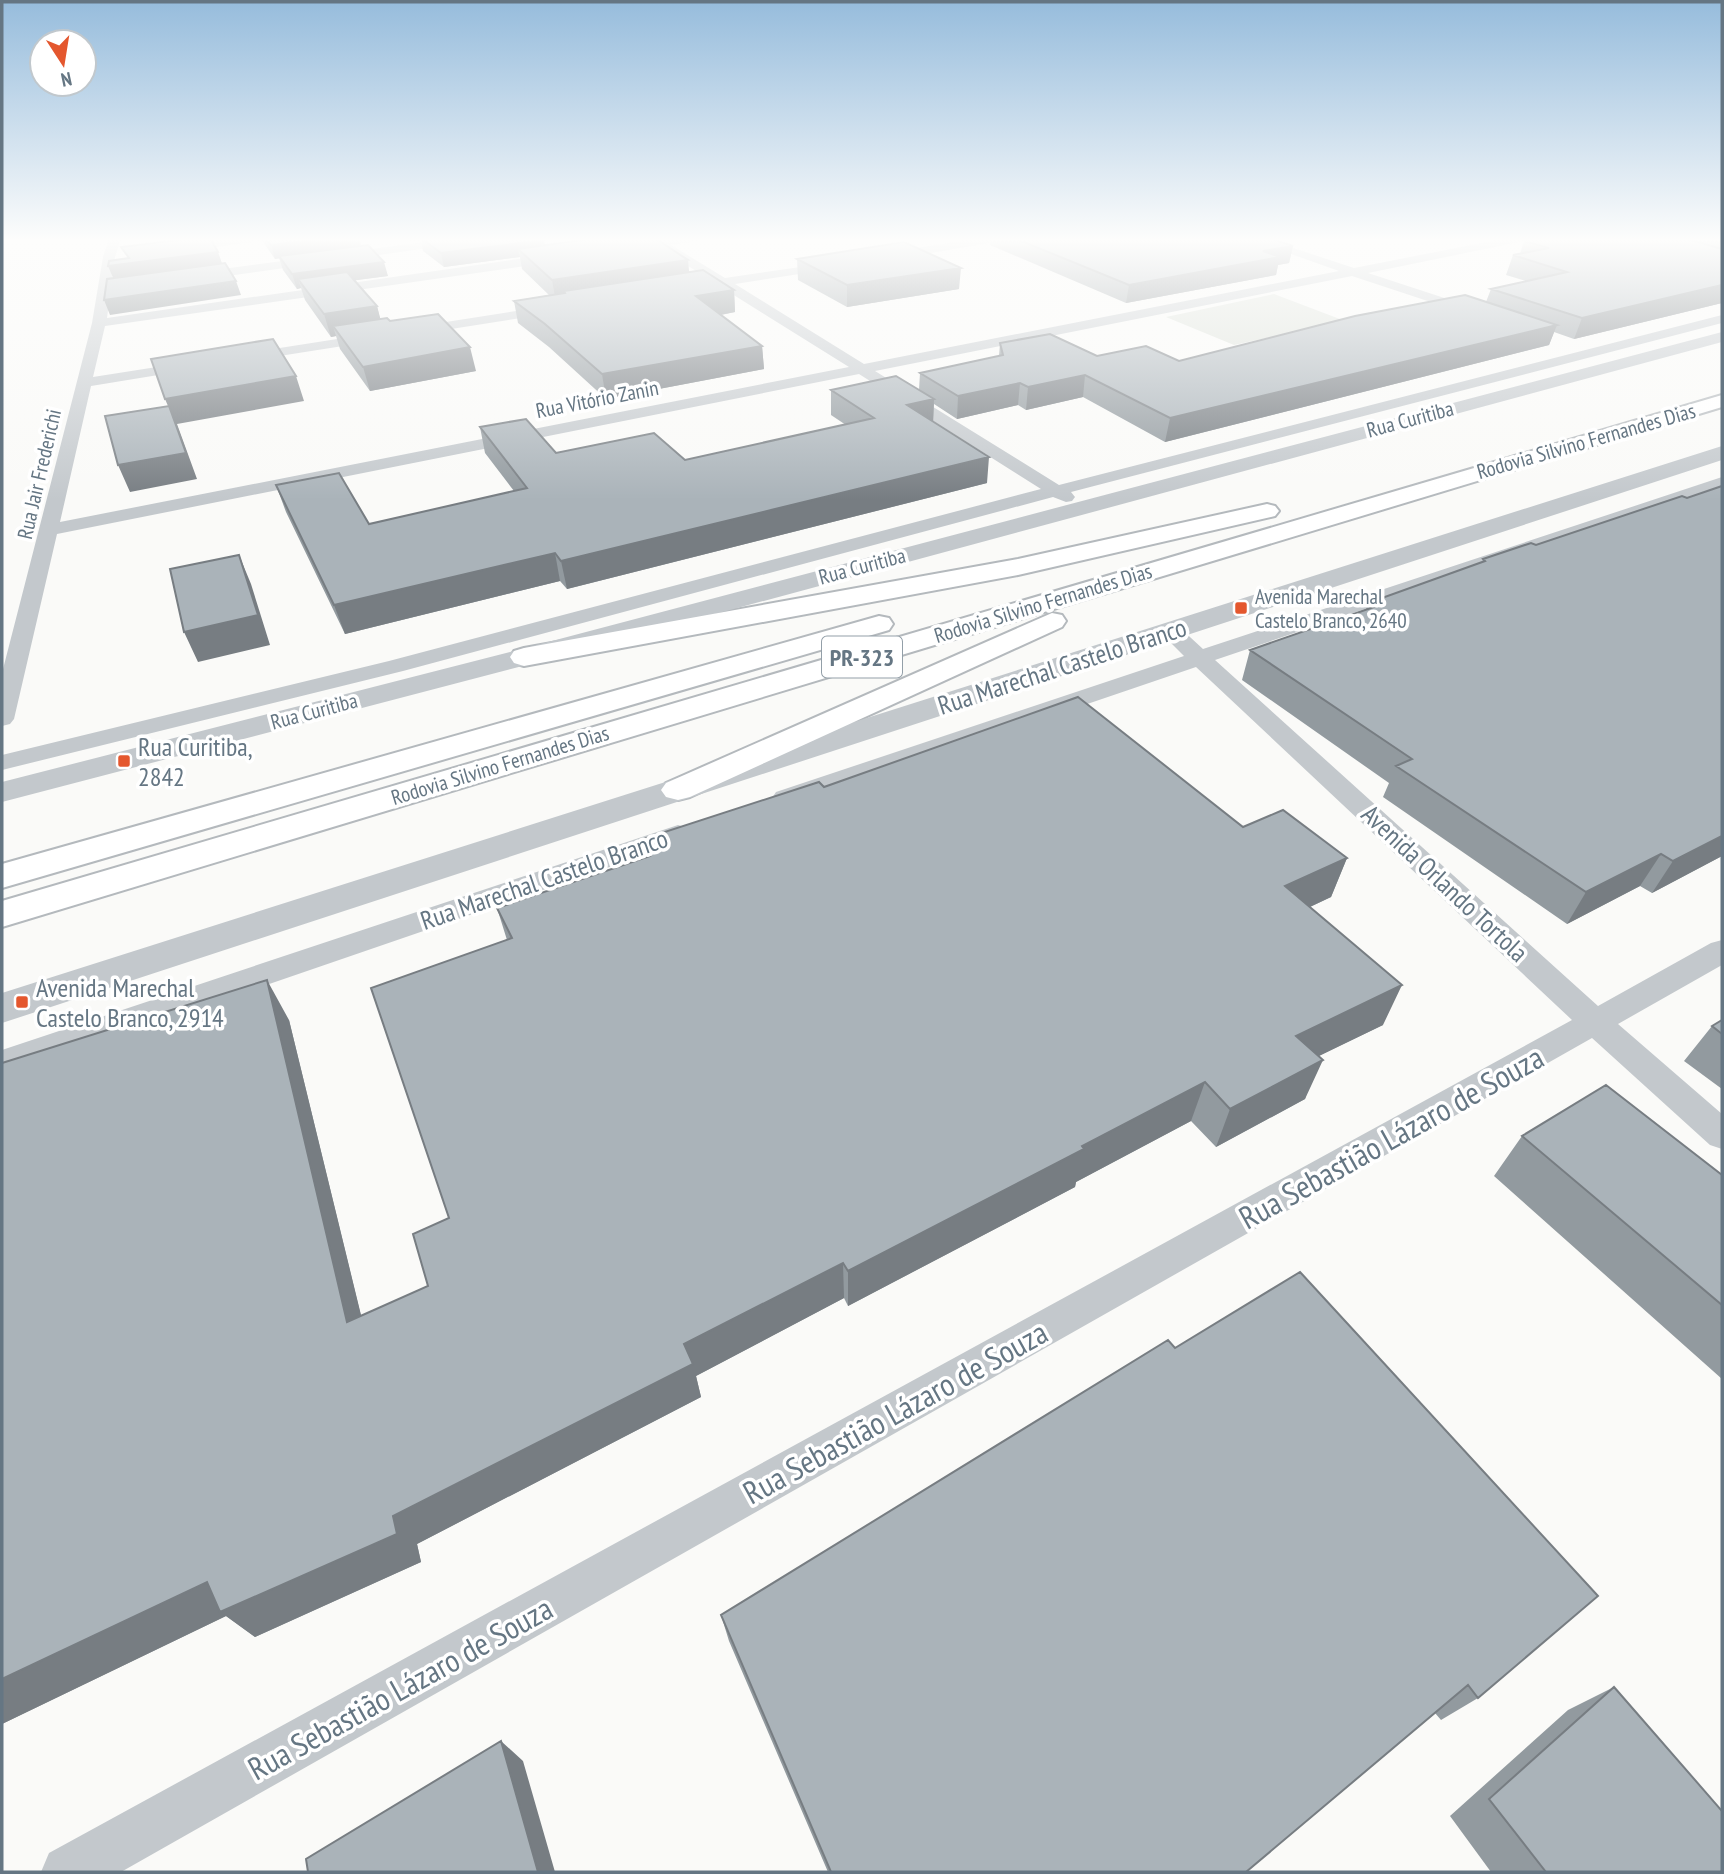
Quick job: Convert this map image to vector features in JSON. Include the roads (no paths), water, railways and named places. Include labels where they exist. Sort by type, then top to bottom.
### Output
[{"type":"highway","name":"Rodovia Silvino Fernandes Dias","points":[[2,876],[1722,382]]},
{"type":"highway","name":"Rodovia Silvino Fernandes Dias","points":[[2,914],[1722,401]]},
{"type":"highway","points":[[524,657],[1018,567],[1286,507]]},
{"type":"highway","points":[[678,790],[1059,618],[1312,522]]},
{"type":"street","name":"Rua Jair Frederichi","points":[[2,719],[99,325]]},
{"type":"street","points":[[232,360],[449,325]]},
{"type":"street","points":[[789,325],[1083,507]]},
{"type":"street","name":"Rua Vitório Zanin","points":[[50,530],[1073,325]]},
{"type":"street","name":"Rua Curitiba","points":[[2,792],[1055,491],[1698,325]]},
{"type":"street","name":"Rua Curitiba","points":[[2,762],[402,676],[524,657],[1722,337]]},
{"type":"street","points":[[1569,345],[1623,363]]},
{"type":"street","points":[[83,383],[205,364]]},
{"type":"street","name":"Rua Marechal Castelo Branco","points":[[2,1008],[1722,453]]},
{"type":"street","name":"Rua Marechal Castelo Branco","points":[[766,804],[1722,482]]},
{"type":"street","name":"Avenida Orlando Tortola","points":[[1170,631],[1596,1023],[1722,1135]]},
{"type":"street","name":"Rua Marechal Castelo Branco","points":[[2,1062],[700,826]]},
{"type":"street","name":"Rua Sebastião Lázaro de Souza","points":[[68,1872],[1722,951]]},
{"type":"place","name":"Avenida Marechal Castelo Branco, 2640","points":[[1241,608]]},
{"type":"place","name":"Rua Curitiba, 2842","points":[[124,761]]},
{"type":"place","name":"Avenida Marechal Castelo Branco, 2914","points":[[22,1002]]}]
